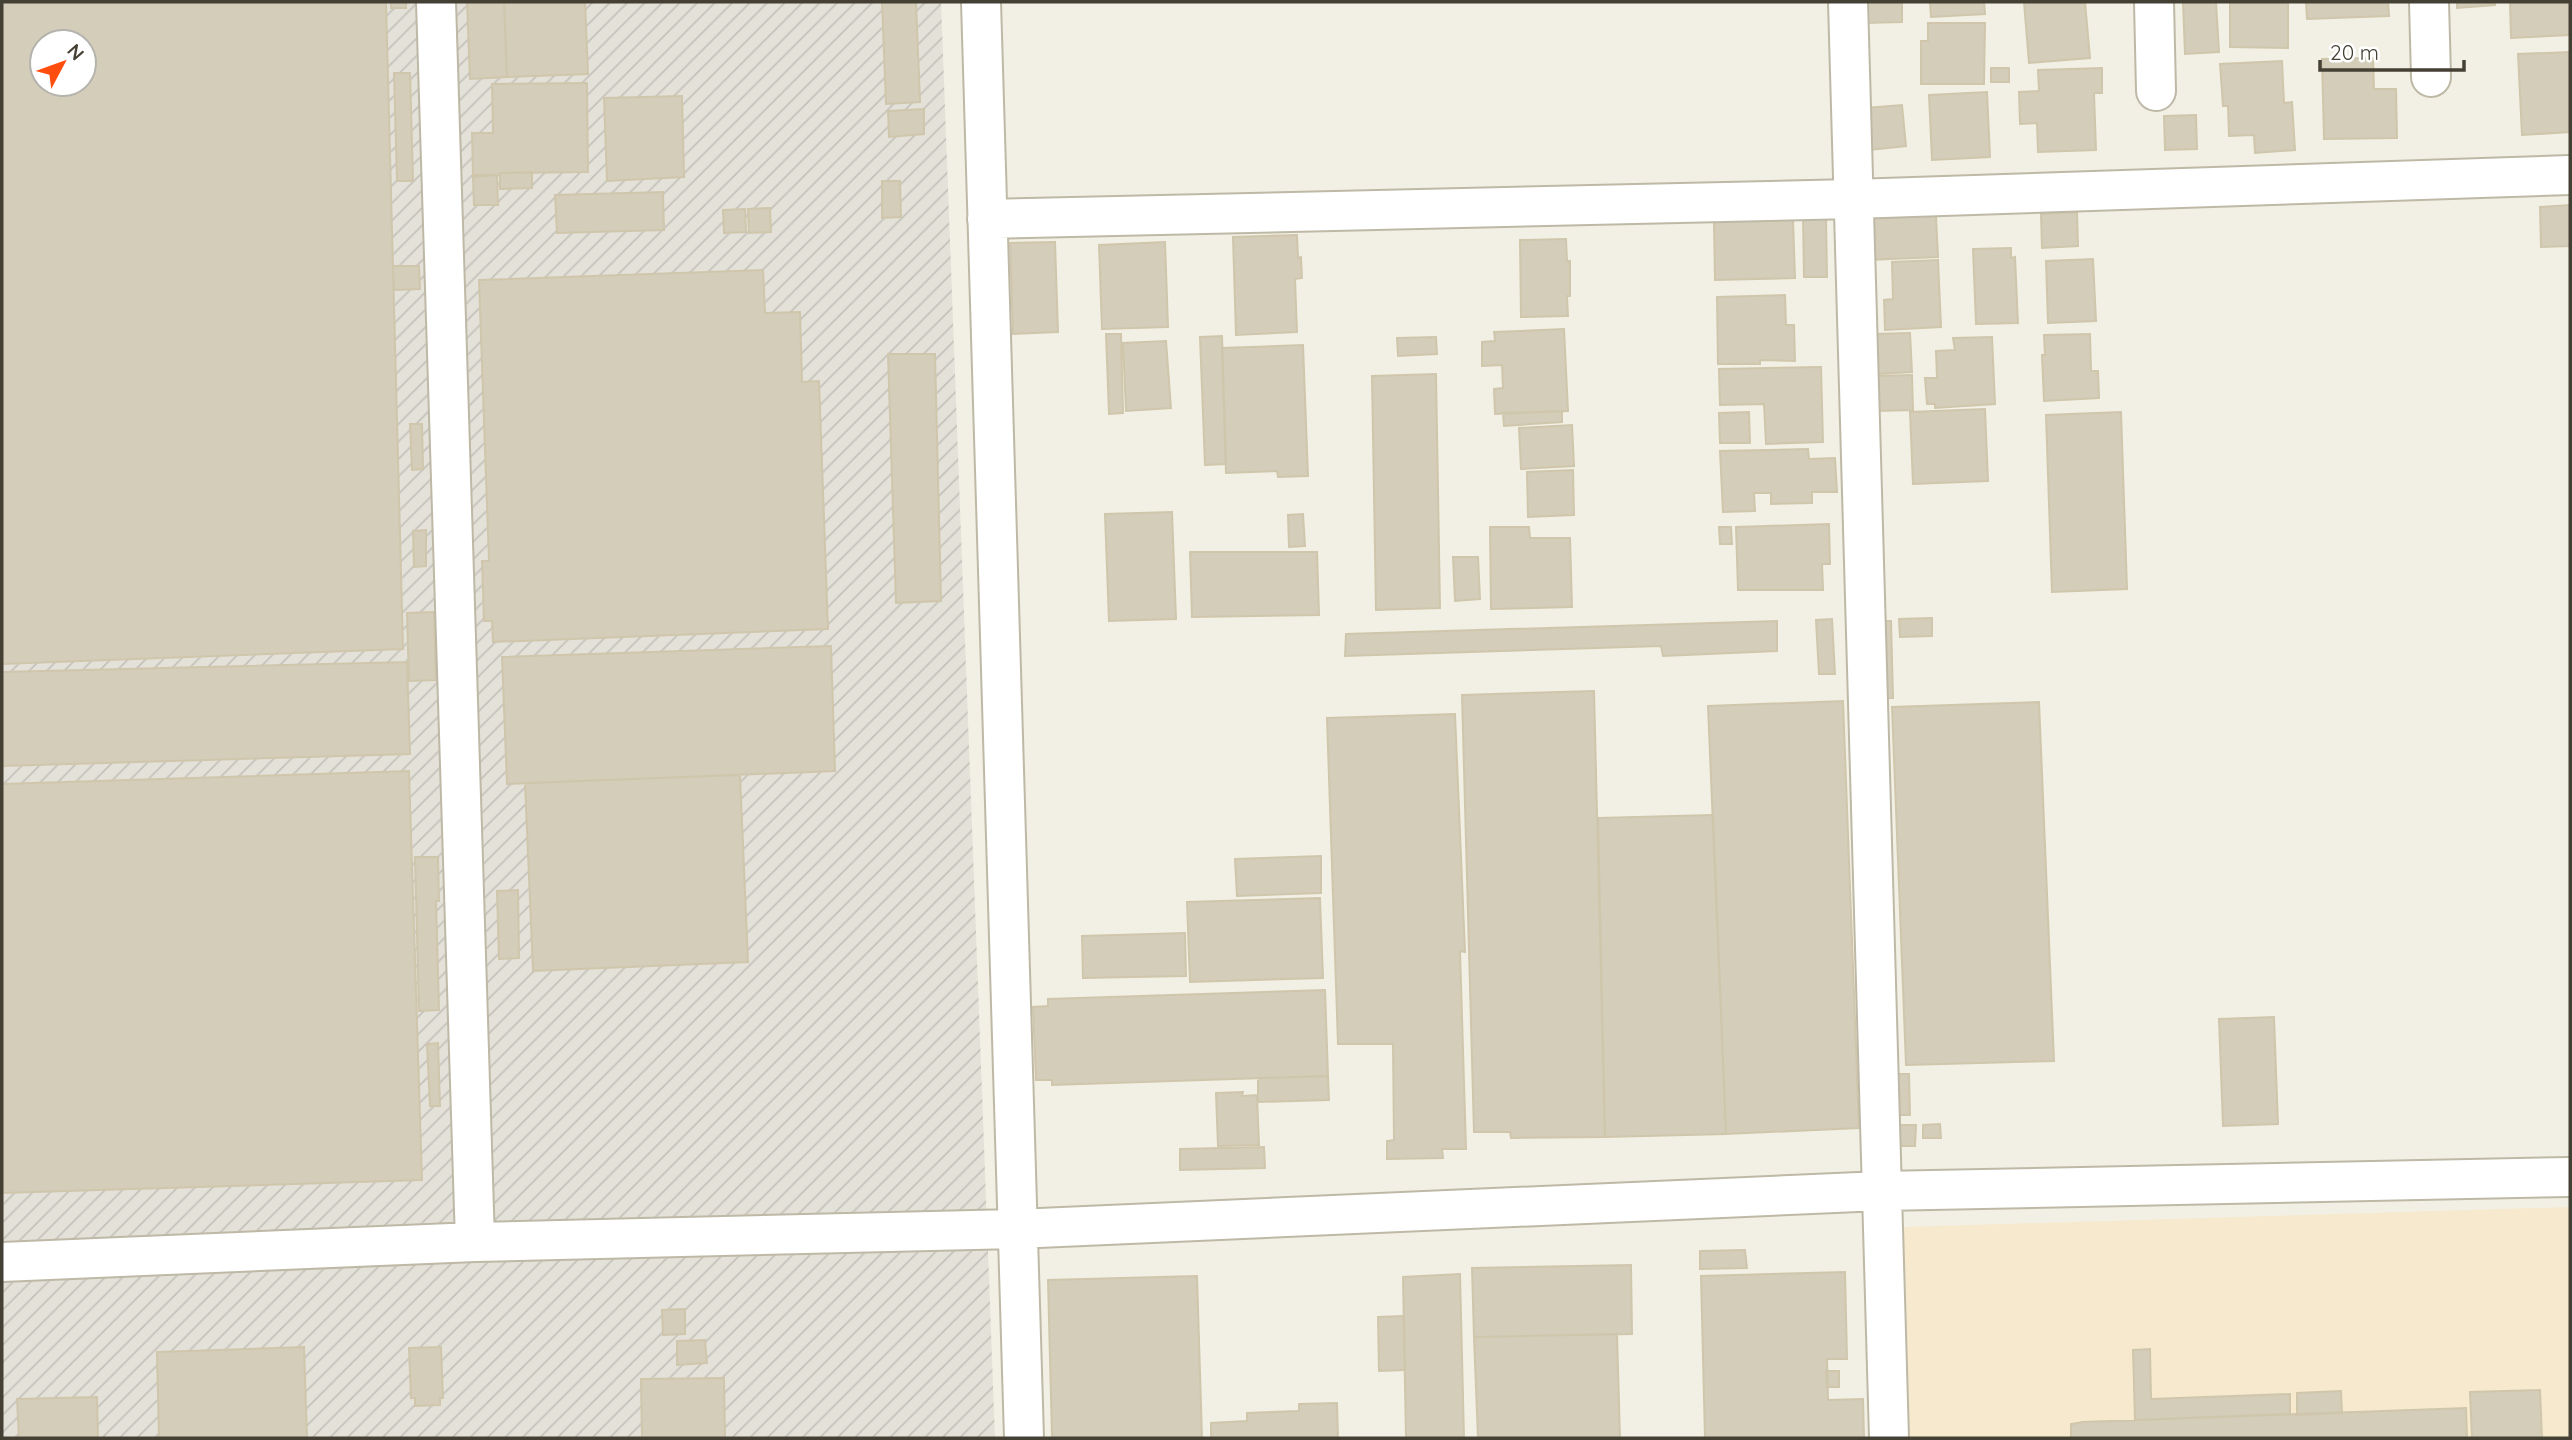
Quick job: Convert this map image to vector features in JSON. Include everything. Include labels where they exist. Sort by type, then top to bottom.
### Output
[{"type":"street","points":[[436,2],[475,1242]]},
{"type":"street","points":[[981,2],[1024,1438]]},
{"type":"street","points":[[1848,2],[1889,1438]]},
{"type":"street","points":[[2154,2],[2156,90]]},
{"type":"street","points":[[2429,2],[2431,77]]},
{"type":"street","points":[[987,219],[1853,199],[2570,175]]},
{"type":"street","points":[[2,1262],[475,1242],[1016,1229],[1881,1191],[2570,1177]]},
{"type":"shaded area","points":[[2,2],[941,2],[995,1438],[2,1438]]},
{"type":"shaded area","points":[[2570,1207],[2570,1438],[1898,1438],[1892,1246],[1904,1227]]},
{"type":"building","points":[[2,2],[386,2],[403,649],[2,664]]},
{"type":"building","points":[[391,2],[406,2],[406,8],[391,8]]},
{"type":"building","points":[[467,2],[504,2],[507,77],[470,79]]},
{"type":"building","points":[[504,2],[585,2],[588,74],[507,77]]},
{"type":"building","points":[[882,2],[916,2],[920,102],[886,104]]},
{"type":"building","points":[[1863,2],[1902,2],[1902,22],[1864,23]]},
{"type":"building","points":[[1930,2],[1984,2],[1985,14],[1931,17]]},
{"type":"building","points":[[2024,2],[2085,2],[2090,58],[2029,63]]},
{"type":"building","points":[[2183,2],[2216,2],[2219,52],[2185,54]]},
{"type":"building","points":[[2230,2],[2288,2],[2288,48],[2230,47]]},
{"type":"building","points":[[2306,2],[2388,2],[2389,16],[2307,19]]},
{"type":"building","points":[[2457,2],[2494,2],[2495,5],[2457,8]]},
{"type":"building","points":[[2510,2],[2570,2],[2570,35],[2511,38]]},
{"type":"building","points":[[1928,23],[1985,23],[1984,84],[1921,84],[1921,41],[1928,41]]},
{"type":"building","points":[[2570,52],[2570,132],[2522,135],[2518,54]]},
{"type":"building","points":[[2373,58],[2374,89],[2396,89],[2397,138],[2324,139],[2322,59]]},
{"type":"building","points":[[2282,61],[2284,103],[2292,102],[2295,150],[2255,153],[2254,135],[2229,136],[2228,106],[2223,106],[2220,64]]},
{"type":"building","points":[[1991,68],[2009,68],[2009,82],[1991,82]]},
{"type":"building","points":[[2102,68],[2102,93],[2094,93],[2096,150],[2038,152],[2037,123],[2020,124],[2019,92],[2039,91],[2038,70]]},
{"type":"building","points":[[394,73],[410,73],[413,181],[397,181]]},
{"type":"building","points":[[587,83],[588,172],[473,175],[472,133],[493,133],[492,84]]},
{"type":"building","points":[[1987,92],[1990,157],[1932,160],[1929,95]]},
{"type":"building","points":[[682,96],[684,177],[607,181],[604,98]]},
{"type":"building","points":[[1902,105],[1906,146],[1870,150],[1866,108]]},
{"type":"building","points":[[924,109],[924,134],[889,137],[888,111]]},
{"type":"building","points":[[2196,115],[2197,149],[2165,150],[2164,116]]},
{"type":"building","points":[[532,172],[532,188],[500,189],[500,173]]},
{"type":"building","points":[[497,175],[498,205],[474,205],[473,177]]},
{"type":"building","points":[[882,181],[900,181],[901,217],[882,218]]},
{"type":"building","points":[[663,192],[664,230],[557,233],[555,195]]},
{"type":"building","points":[[2570,205],[2570,246],[2541,247],[2540,207]]},
{"type":"building","points":[[770,208],[771,232],[749,233],[748,209]]},
{"type":"building","points":[[745,209],[746,232],[724,233],[723,210]]},
{"type":"building","points":[[2077,212],[2078,246],[2042,248],[2041,214]]},
{"type":"building","points":[[1936,216],[1938,257],[1868,260],[1871,218]]},
{"type":"building","points":[[1803,217],[1826,217],[1827,277],[1804,277]]},
{"type":"building","points":[[1793,219],[1795,278],[1715,280],[1714,222]]},
{"type":"building","points":[[1297,235],[1302,278],[1295,279],[1297,332],[1236,335],[1233,237]]},
{"type":"building","points":[[1566,239],[1567,261],[1570,261],[1568,316],[1521,317],[1520,240]]},
{"type":"building","points":[[1055,242],[1058,332],[1013,334],[1010,243]]},
{"type":"building","points":[[1165,242],[1168,327],[1102,329],[1099,245]]},
{"type":"building","points":[[2011,248],[2011,258],[2015,257],[2018,323],[1976,324],[1973,249]]},
{"type":"building","points":[[2093,259],[2096,321],[2048,323],[2046,261]]},
{"type":"building","points":[[1938,260],[1941,327],[1885,330],[1884,300],[1893,299],[1892,262]]},
{"type":"building","points":[[393,266],[419,266],[420,289],[394,290]]},
{"type":"building","points":[[763,270],[765,313],[800,312],[802,382],[819,381],[828,629],[493,642],[492,621],[484,621],[482,561],[489,561],[479,280]]},
{"type":"building","points":[[1785,295],[1786,325],[1794,325],[1795,361],[1760,360],[1760,364],[1718,364],[1717,297]]},
{"type":"building","points":[[1564,329],[1568,411],[1495,414],[1494,389],[1503,388],[1502,365],[1482,366],[1482,342],[1495,341],[1494,332]]},
{"type":"building","points":[[1910,333],[1912,372],[1876,374],[1874,334]]},
{"type":"building","points":[[1106,334],[1121,334],[1123,413],[1109,414]]},
{"type":"building","points":[[2090,334],[2091,371],[2098,371],[2099,398],[2044,401],[2044,335]]},
{"type":"building","points":[[1222,336],[1226,464],[1205,465],[1200,337]]},
{"type":"building","points":[[1436,337],[1437,354],[1398,356],[1397,338]]},
{"type":"building","points":[[1992,337],[1995,404],[1935,408],[1935,404],[1927,404],[1925,378],[1937,378],[1936,351],[1955,350],[1953,338]]},
{"type":"building","points":[[1166,341],[1171,408],[1126,411],[1123,343]]},
{"type":"building","points":[[1303,345],[1308,476],[1278,477],[1277,471],[1226,473],[1222,348]]},
{"type":"building","points":[[888,354],[935,354],[941,601],[896,603]]},
{"type":"building","points":[[1821,367],[1823,442],[1766,444],[1764,404],[1720,405],[1719,369]]},
{"type":"building","points":[[1436,374],[1440,608],[1376,610],[1372,376]]},
{"type":"building","points":[[1912,375],[1913,410],[1877,411],[1876,376]]},
{"type":"building","points":[[1985,409],[1988,481],[1913,484],[1910,412]]},
{"type":"building","points":[[1562,411],[1562,422],[1504,426],[1503,413]]},
{"type":"building","points":[[1749,412],[1750,443],[1720,443],[1719,413]]},
{"type":"building","points":[[2121,412],[2127,589],[2052,592],[2046,415]]},
{"type":"building","points":[[410,424],[422,424],[423,469],[412,470]]},
{"type":"building","points":[[1572,425],[1574,466],[1521,469],[1519,428]]},
{"type":"building","points":[[1808,449],[1809,459],[1835,458],[1837,492],[1812,492],[1812,503],[1771,504],[1771,493],[1754,493],[1755,511],[1723,512],[1720,451]]},
{"type":"building","points":[[1573,470],[1574,515],[1528,517],[1527,472]]},
{"type":"building","points":[[1172,512],[1176,619],[1109,621],[1105,514]]},
{"type":"building","points":[[1303,514],[1305,546],[1289,547],[1288,515]]},
{"type":"building","points":[[1829,524],[1830,564],[1822,564],[1823,590],[1738,590],[1736,527]]},
{"type":"building","points":[[1490,527],[1529,527],[1530,538],[1570,538],[1572,607],[1491,609]]},
{"type":"building","points":[[1719,527],[1731,527],[1732,544],[1720,544]]},
{"type":"building","points":[[426,530],[426,566],[414,567],[413,531]]},
{"type":"building","points":[[1190,552],[1317,552],[1319,615],[1192,617]]},
{"type":"building","points":[[1453,557],[1478,557],[1480,599],[1455,601]]},
{"type":"building","points":[[434,612],[436,680],[409,681],[407,613]]},
{"type":"building","points":[[1932,618],[1932,636],[1900,637],[1899,619]]},
{"type":"building","points":[[1832,619],[1835,674],[1819,674],[1816,620]]},
{"type":"building","points":[[1777,621],[1777,651],[1663,656],[1661,646],[1345,656],[1346,634]]},
{"type":"building","points":[[1881,621],[1891,621],[1893,698],[1883,698]]},
{"type":"building","points":[[831,646],[835,771],[507,784],[502,657]]},
{"type":"building","points":[[407,662],[410,754],[2,766],[2,672]]},
{"type":"building","points":[[1594,691],[1605,1137],[1511,1138],[1510,1132],[1474,1132],[1462,695]]},
{"type":"building","points":[[1843,701],[1859,1128],[1726,1134],[1708,706]]},
{"type":"building","points":[[2039,702],[2054,1061],[1906,1065],[1892,707]]},
{"type":"building","points":[[1455,714],[1465,952],[1460,951],[1466,1149],[1442,1149],[1443,1158],[1387,1159],[1387,1141],[1394,1140],[1393,1044],[1338,1044],[1327,718]]},
{"type":"building","points":[[409,771],[422,1180],[2,1193],[2,784]]},
{"type":"building","points":[[740,775],[748,962],[533,971],[525,783]]},
{"type":"building","points":[[1713,815],[1726,1134],[1605,1137],[1598,818]]},
{"type":"building","points":[[1321,856],[1321,893],[1237,896],[1235,859]]},
{"type":"building","points":[[415,857],[438,857],[439,901],[436,901],[439,1010],[419,1011]]},
{"type":"building","points":[[518,890],[519,958],[499,959],[497,891]]},
{"type":"building","points":[[1320,898],[1323,978],[1190,982],[1187,902]]},
{"type":"building","points":[[1185,933],[1186,976],[1083,978],[1082,936]]},
{"type":"building","points":[[1325,990],[1328,1076],[1052,1085],[1052,1080],[1036,1080],[1033,1007],[1048,1006],[1048,999]]},
{"type":"building","points":[[2274,1017],[2278,1124],[2223,1126],[2219,1019]]},
{"type":"building","points":[[438,1043],[440,1106],[430,1106],[427,1044]]},
{"type":"building","points":[[1895,1074],[1909,1074],[1910,1115],[1895,1115]]},
{"type":"building","points":[[1328,1076],[1329,1100],[1258,1102],[1258,1078]]},
{"type":"building","points":[[1243,1092],[1242,1096],[1257,1095],[1259,1145],[1218,1146],[1216,1093]]},
{"type":"building","points":[[1940,1124],[1941,1138],[1923,1138],[1923,1125]]},
{"type":"building","points":[[1898,1125],[1916,1125],[1915,1146],[1898,1146]]},
{"type":"building","points":[[1264,1147],[1265,1168],[1180,1170],[1180,1149]]},
{"type":"building","points":[[1745,1250],[1747,1268],[1700,1269],[1700,1251]]},
{"type":"building","points":[[1631,1265],[1632,1334],[1474,1337],[1472,1268]]},
{"type":"building","points":[[1845,1272],[1847,1359],[1827,1359],[1828,1400],[1863,1399],[1864,1438],[1705,1438],[1701,1276]]},
{"type":"building","points":[[1460,1274],[1464,1438],[1406,1438],[1403,1277]]},
{"type":"building","points":[[1197,1276],[1202,1438],[1052,1438],[1048,1280]]},
{"type":"building","points":[[685,1309],[685,1334],[663,1335],[662,1310]]},
{"type":"building","points":[[1404,1316],[1405,1370],[1379,1371],[1378,1317]]},
{"type":"building","points":[[1617,1334],[1620,1438],[1478,1438],[1474,1337]]},
{"type":"building","points":[[705,1340],[707,1363],[677,1365],[677,1341]]},
{"type":"building","points":[[304,1347],[307,1438],[159,1438],[157,1352]]},
{"type":"building","points":[[441,1347],[443,1398],[440,1398],[440,1405],[415,1406],[415,1398],[411,1398],[409,1348]]},
{"type":"building","points":[[2150,1349],[2151,1399],[2290,1394],[2290,1414],[2135,1420],[2133,1350]]},
{"type":"building","points":[[1826,1371],[1839,1371],[1839,1387],[1827,1387]]},
{"type":"building","points":[[724,1378],[725,1438],[642,1438],[641,1379]]},
{"type":"building","points":[[2540,1390],[2542,1438],[2472,1438],[2470,1392]]},
{"type":"building","points":[[2341,1391],[2342,1413],[2297,1415],[2297,1393]]},
{"type":"building","points":[[97,1397],[98,1438],[19,1438],[17,1399]]},
{"type":"building","points":[[1337,1403],[1338,1438],[1211,1438],[1211,1423],[1247,1421],[1247,1413],[1299,1411],[1299,1404]]},
{"type":"building","points":[[2466,1408],[2467,1438],[2071,1438],[2071,1424],[2083,1422]]}]
